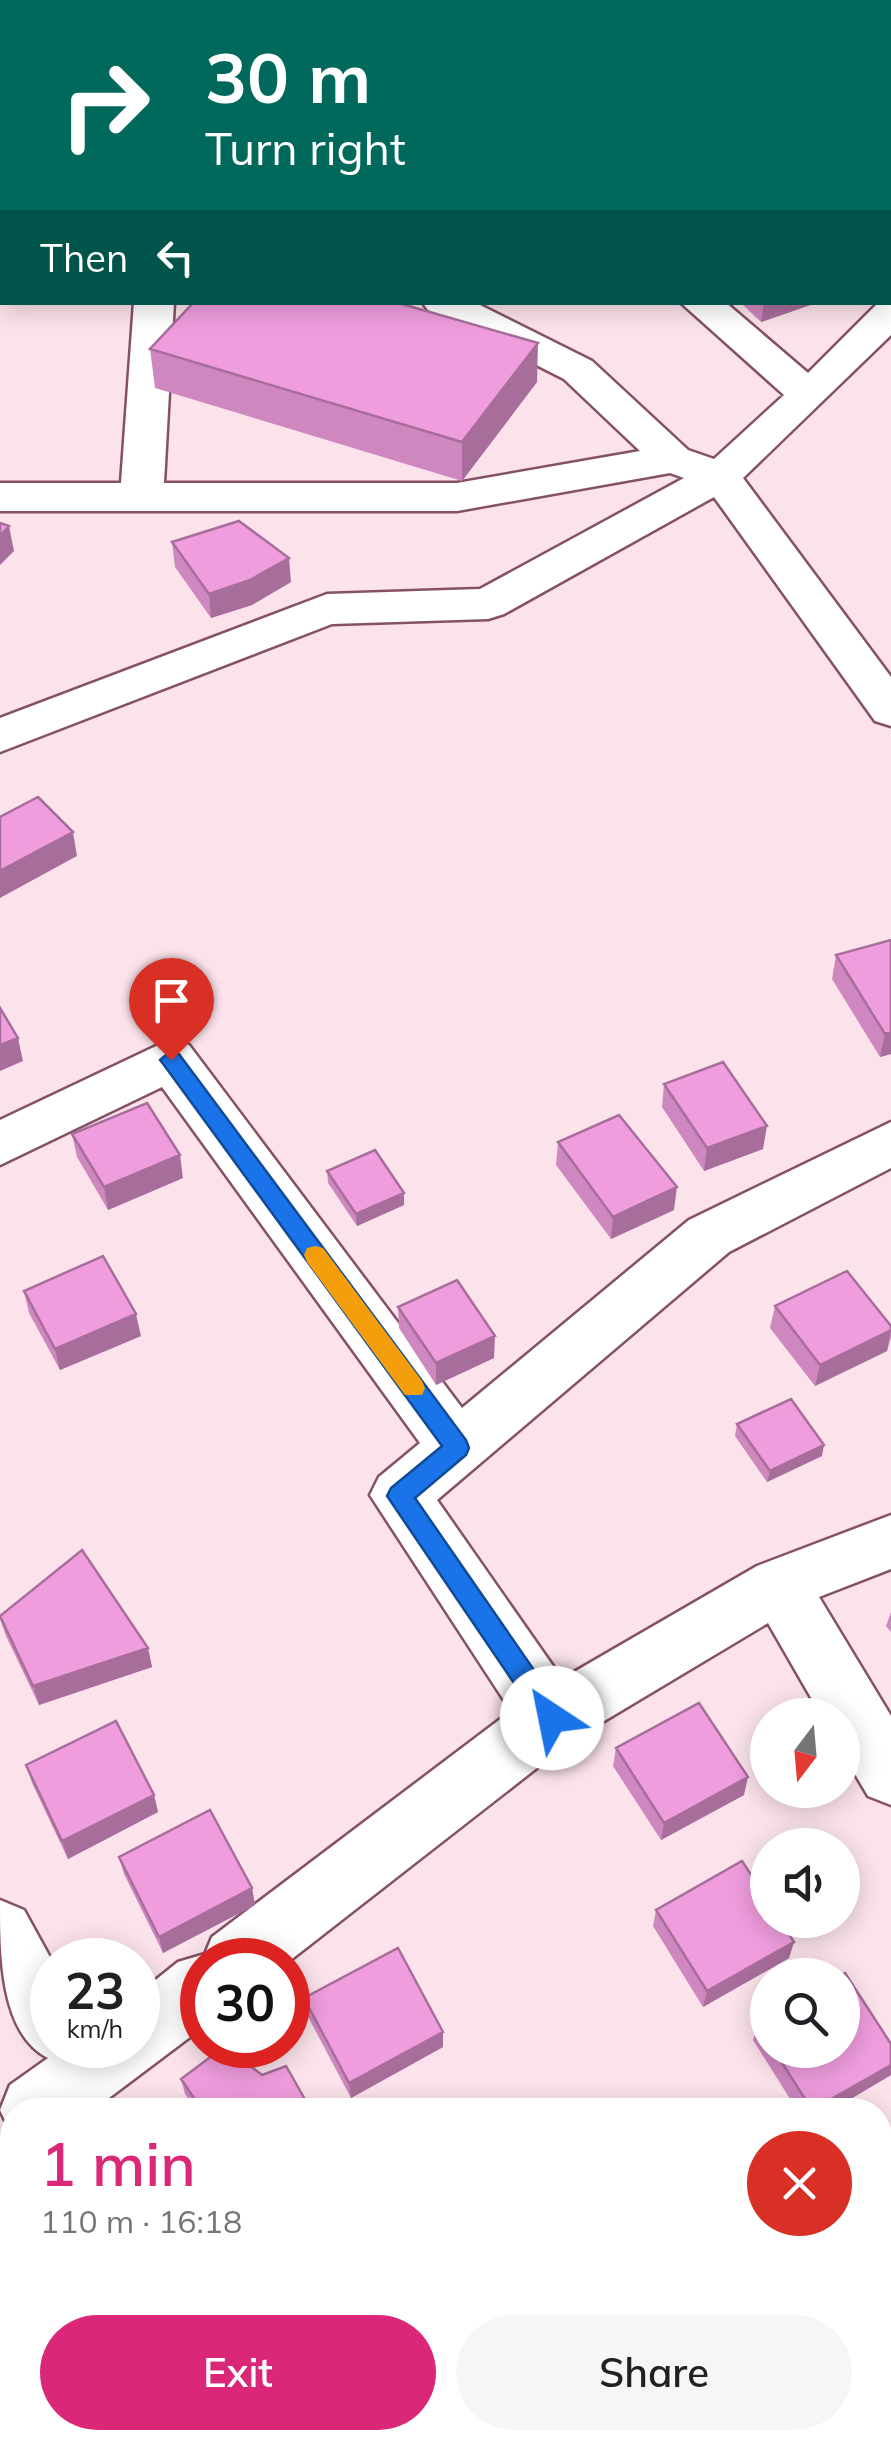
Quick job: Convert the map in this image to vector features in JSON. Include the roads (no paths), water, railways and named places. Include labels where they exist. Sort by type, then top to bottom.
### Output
[{"type":"street","points":[[142,498],[154,305]]},
{"type":"street","points":[[448,305],[578,370],[673,459],[720,476],[891,710]]},
{"type":"street","points":[[704,305],[809,395]]},
{"type":"street","points":[[0,736],[327,609],[488,604],[720,476],[809,395],[891,312]]},
{"type":"street","points":[[0,497],[457,497],[673,459]]},
{"type":"street","points":[[0,1144],[171,1060],[457,1448]]},
{"type":"street","points":[[552,1718],[400,1496],[709,1236],[891,1143]]},
{"type":"street","points":[[265,1938],[552,1718],[778,1585],[891,1542]]},
{"type":"street","points":[[778,1585],[891,1775]]},
{"type":"street","points":[[0,1933],[76,2069]]},
{"type":"street","points":[[160,2019],[180,2003]]}]
